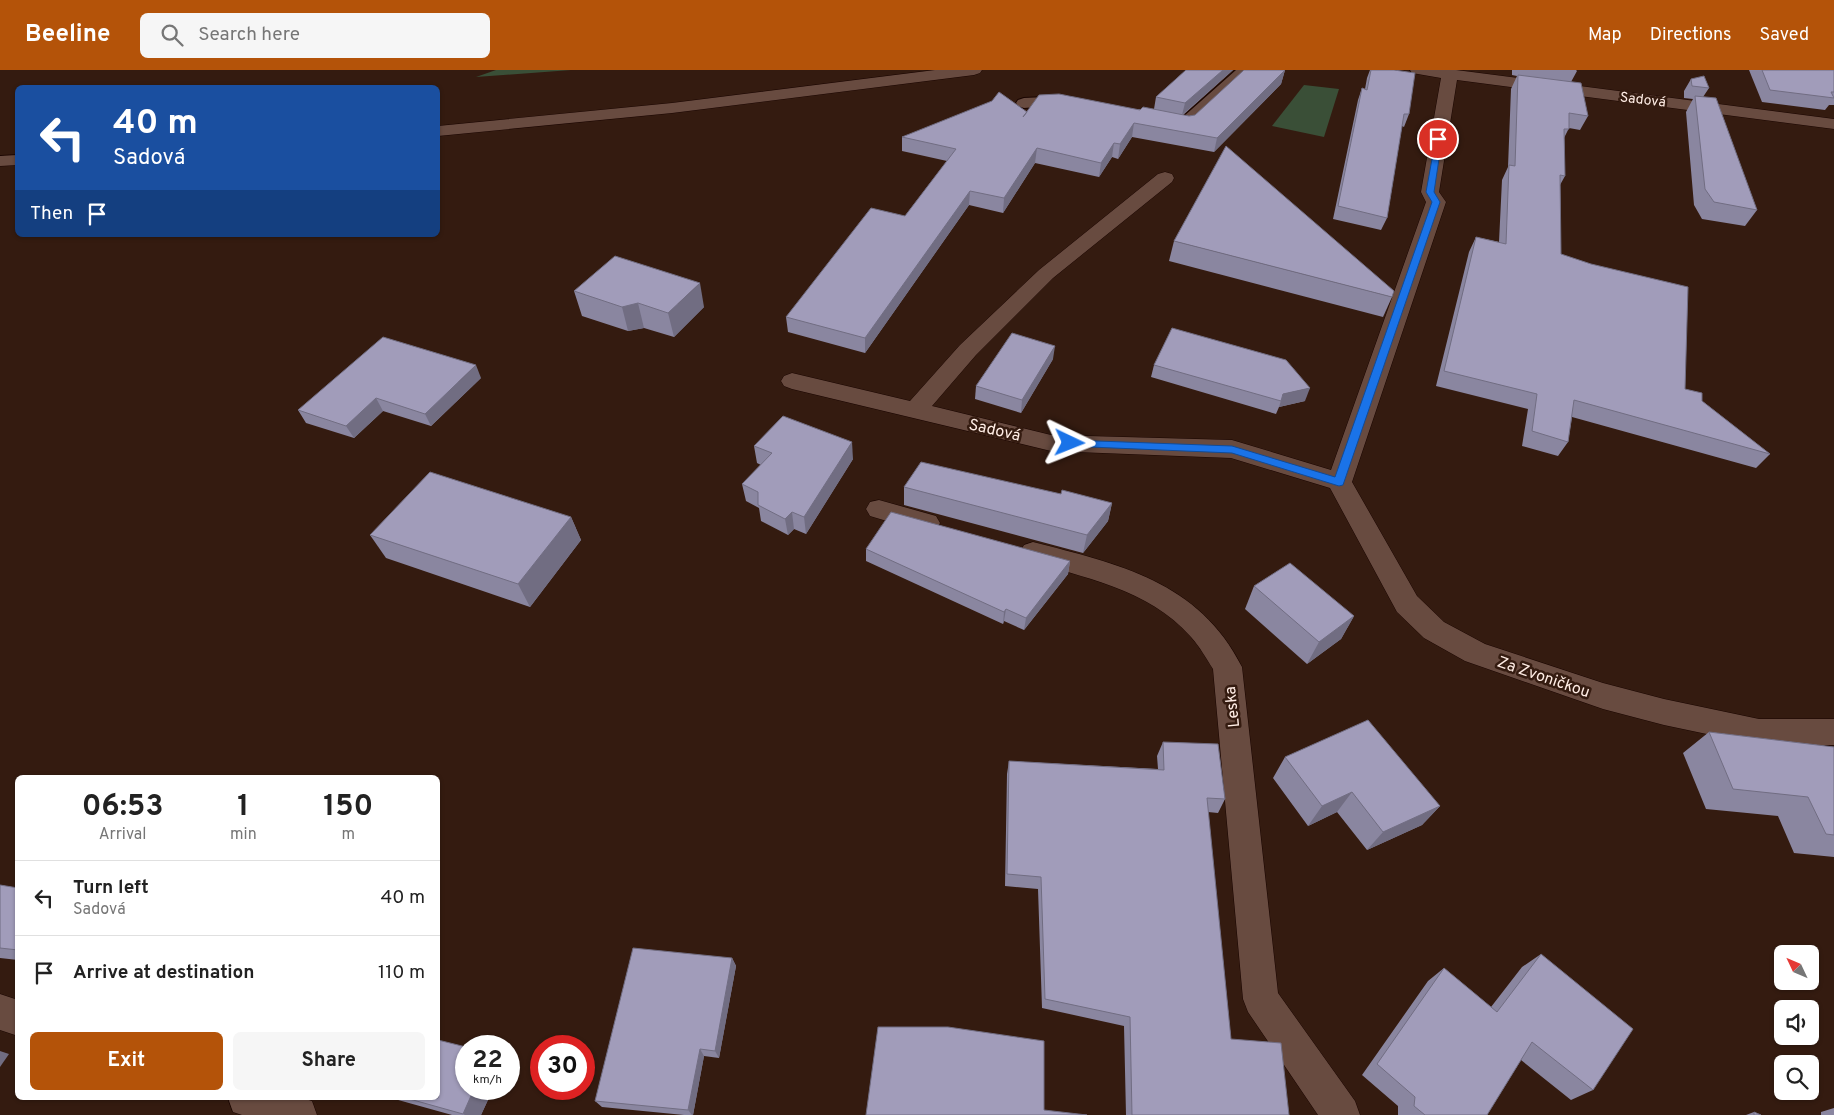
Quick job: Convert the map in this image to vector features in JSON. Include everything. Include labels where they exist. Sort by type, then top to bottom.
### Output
[{"type":"street","points":[[440,131],[672,108],[974,70]]},
{"type":"street","name":"Sadová","points":[[1418,70],[1834,124]]},
{"type":"street","points":[[1339,482],[1436,202],[1430,192],[1447,86],[1452,74]]},
{"type":"street","points":[[0,161],[15,160]]},
{"type":"street","points":[[916,410],[968,350],[1046,274],[1165,178]]},
{"type":"street","name":"Sadová","points":[[792,381],[1051,443],[1232,449],[1339,482]]},
{"type":"street","name":"Za Zvoničkou","points":[[1339,482],[1407,604],[1434,630],[1476,653],[1604,696],[1664,712],[1760,732],[1834,732]]},
{"type":"street","points":[[879,509],[952,530]]},
{"type":"street","name":"Leska","points":[[1007,545],[1094,568],[1165,598],[1201,629],[1227,667],[1261,1000],[1341,1115]]},
{"type":"street","points":[[0,1012],[15,1017]]},
{"type":"street","points":[[253,1100],[298,1115]]},
{"type":"lane","points":[[1148,115],[1186,123],[1245,70]]},
{"type":"lane","points":[[1024,103],[1081,102]]},
{"type":"green space","points":[[496,70],[571,70],[476,77]]},
{"type":"green space","points":[[1304,85],[1339,89],[1324,137],[1272,126]]},
{"type":"building","points":[[1186,70],[1223,70],[1185,103],[1156,97]]},
{"type":"building","points":[[1244,70],[1285,70],[1217,138],[1134,123],[1120,144],[1114,143],[1101,163],[1037,148],[1004,198],[970,191],[865,338],[786,317],[871,208],[905,216],[956,149],[902,137],[992,101],[999,92],[1027,112],[1039,95],[1059,94],[1140,110],[1143,107],[1189,116],[1195,115]]},
{"type":"building","points":[[1371,70],[1394,70],[1415,73],[1409,114],[1404,114],[1387,218],[1338,206],[1362,88],[1367,90]]},
{"type":"building","points":[[1762,70],[1834,70],[1834,92],[1831,92],[1834,98],[1770,90]]},
{"type":"building","points":[[1518,75],[1581,83],[1588,116],[1569,113],[1569,129],[1564,129],[1565,176],[1560,175],[1561,254],[1591,264],[1688,287],[1685,389],[1702,393],[1702,401],[1770,454],[1574,400],[1568,442],[1532,431],[1537,394],[1444,371],[1476,237],[1506,244],[1509,165],[1515,166]]},
{"type":"building","points":[[1704,76],[1709,88],[1692,86],[1691,79]]},
{"type":"building","points":[[1695,96],[1716,98],[1757,210],[1714,202],[1705,189]]},
{"type":"building","points":[[1226,146],[1394,291],[1392,297],[1174,241]]},
{"type":"building","points":[[615,256],[700,283],[668,313],[638,303],[622,307],[574,291]]},
{"type":"building","points":[[1172,328],[1286,360],[1310,388],[1283,394],[1281,401],[1154,365]]},
{"type":"building","points":[[1012,333],[1055,346],[1022,400],[976,386]]},
{"type":"building","points":[[383,337],[476,365],[425,414],[376,398],[346,426],[298,410]]},
{"type":"building","points":[[783,416],[852,442],[804,517],[792,512],[785,519],[758,505],[758,492],[742,484],[772,453],[754,446]]},
{"type":"building","points":[[921,462],[1061,494],[1062,490],[1112,503],[1087,535],[904,487]]},
{"type":"building","points":[[430,472],[571,517],[518,584],[370,535]]},
{"type":"building","points":[[891,512],[1070,561],[1026,618],[1006,609],[1004,612],[866,549]]},
{"type":"building","points":[[1290,563],[1354,616],[1319,642],[1254,586]]},
{"type":"building","points":[[1368,720],[1440,806],[1383,832],[1352,792],[1322,806],[1285,757]]},
{"type":"building","points":[[1709,732],[1834,747],[1834,835],[1826,834],[1808,797],[1733,789]]},
{"type":"building","points":[[1163,742],[1218,744],[1225,799],[1207,798],[1231,1039],[1281,1043],[1289,1115],[1132,1115],[1130,1017],[1045,999],[1041,877],[1007,874],[1009,761],[1164,770]]},
{"type":"building","points":[[0,885],[15,888],[15,950],[0,948]]},
{"type":"building","points":[[633,948],[732,958],[715,1051],[700,1049],[688,1110],[595,1101]]},
{"type":"building","points":[[1541,954],[1633,1029],[1593,1090],[1532,1042],[1487,1115],[1425,1115],[1414,1106],[1415,1097],[1377,1064],[1444,968],[1497,1012]]},
{"type":"building","points":[[878,1027],[948,1027],[1044,1041],[1044,1110],[1087,1115],[866,1115]]},
{"type":"building","points":[[440,1040],[455,1044],[455,1100],[469,1100],[463,1114],[413,1100],[440,1100]]},
{"type":"route","points":[[1070,443],[1232,449],[1339,482],[1436,202],[1430,192],[1438,139]]}]
